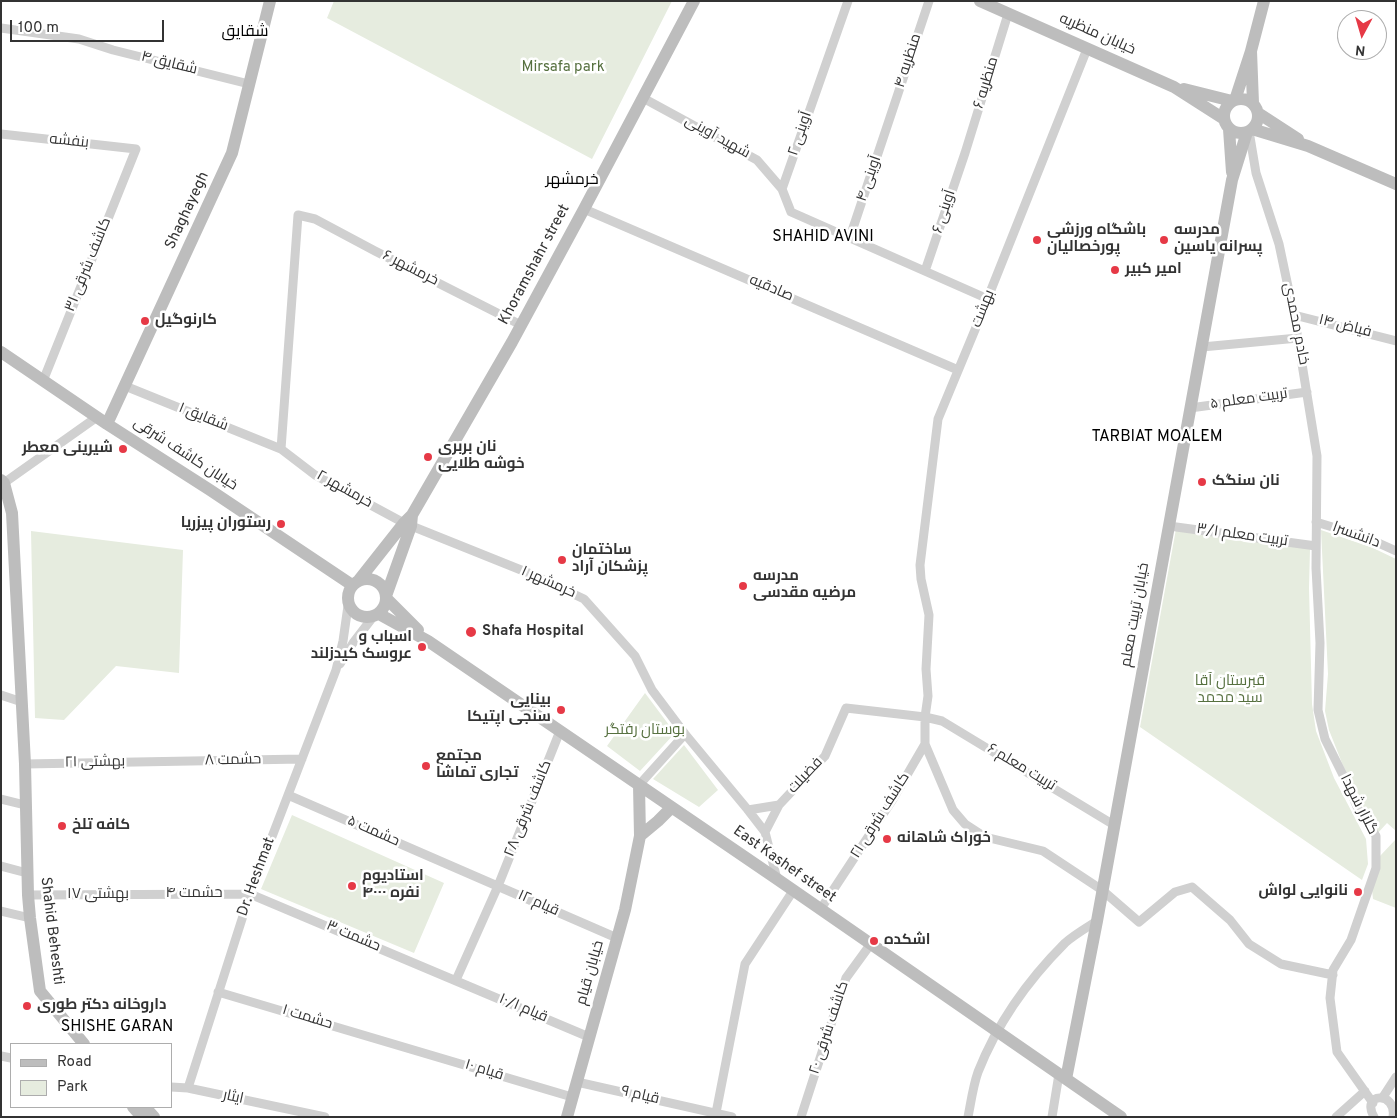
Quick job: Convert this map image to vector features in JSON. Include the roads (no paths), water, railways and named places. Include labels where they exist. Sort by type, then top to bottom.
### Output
[{"type":"main road","name":"Shaghayegh","points":[[102,420],[125,386],[232,153],[270,1]]},
{"type":"main road","name":"Khoramshahr street","points":[[409,521],[521,325],[694,1]]},
{"type":"main road","name":"خیابان منظریه","points":[[980,1],[1174,87]]},
{"type":"main road","points":[[1232,180],[1225,108],[1234,100],[1251,51],[1264,1]]},
{"type":"main road","points":[[1232,180],[1249,131],[1257,123],[1251,51]]},
{"type":"main road","points":[[1174,87],[1234,100],[1243,99],[1308,146]]},
{"type":"main road","points":[[1174,87],[1239,133],[1249,131],[1308,146],[1396,184]]},
{"type":"main road","name":"خیابان تربیت معلم","points":[[1058,1074],[1069,1056],[1097,922],[1232,180]]},
{"type":"main road","name":"خیابان کاشف شرقی","points":[[1,352],[102,420],[355,583]]},
{"type":"main road","name":"Shahid Beheshti","points":[[2,483],[7,512],[22,702],[28,895],[40,991],[83,1043]]},
{"type":"main road","points":[[409,521],[383,610],[376,615],[362,617],[356,615],[348,606],[348,591],[409,521]]},
{"type":"main road","points":[[355,583],[364,579],[381,585],[386,597],[428,641]]},
{"type":"main road","points":[[376,615],[428,641]]},
{"type":"main road","name":"East Kashef street","points":[[428,641],[1121,1117]]},
{"type":"main road","name":"خیابان قیام","points":[[567,1117],[625,910],[640,836],[639,785]]},
{"type":"main road","points":[[640,836],[671,808]]},
{"type":"street","name":"آوینی ۲","points":[[782,189],[848,1]]},
{"type":"street","name":"منظریه ۴","points":[[889,121],[929,1]]},
{"type":"street","name":"منظریه ۶","points":[[965,153],[1008,14]]},
{"type":"street","name":"شقایق ۴","points":[[1,28],[79,39],[113,50],[249,84]]},
{"type":"street","name":"بهشت","points":[[925,716],[928,696],[926,669],[929,615],[920,565],[938,419],[1088,49]]},
{"type":"street","name":"شهید آوینی","points":[[643,98],[757,160],[782,189],[791,212],[988,299]]},
{"type":"street","name":"آوینی ۴","points":[[850,237],[889,121]]},
{"type":"street","name":"خادم محمدی","points":[[1249,131],[1256,174],[1279,244],[1294,314],[1317,456],[1316,522]]},
{"type":"street","name":"بنفشه","points":[[1,134],[136,149]]},
{"type":"street","name":"کاشف شرقی ۳۱","points":[[43,381],[136,149]]},
{"type":"street","name":"آوینی ۶","points":[[925,271],[965,153]]},
{"type":"street","name":"صادقیه","points":[[584,209],[958,370]]},
{"type":"street","name":"خرمشهر ۶","points":[[281,449],[298,215],[315,219],[521,325]]},
{"type":"street","name":"فیاض ۱۴","points":[[1294,314],[1396,340]]},
{"type":"street","points":[[1202,347],[1298,338]]},
{"type":"street","name":"شقایق ۱","points":[[125,386],[281,449]]},
{"type":"street","name":"تربیت معلم ۵","points":[[1190,408],[1307,392]]},
{"type":"street","points":[[2,483],[102,420]]},
{"type":"street","name":"خرمشهر ۲","points":[[281,449],[315,475],[409,521]]},
{"type":"street","name":"خرمشهر ۱","points":[[409,521],[584,599],[635,656],[652,690],[685,734]]},
{"type":"street","name":"گلزار شهدا","points":[[1316,522],[1320,643],[1318,710],[1325,739],[1358,810],[1376,836],[1376,868],[1351,940],[1333,970],[1330,998],[1337,1052],[1373,1103]]},
{"type":"street","name":"دانشسرا","points":[[1316,522],[1364,537],[1396,551]]},
{"type":"street","name":"تربیت معلم ۳/۱","points":[[1169,526],[1316,546]]},
{"type":"street","points":[[336,670],[343,641],[348,606]]},
{"type":"street","points":[[336,670],[376,615]]},
{"type":"street","name":"Dr. Heshmat","points":[[188,1088],[250,894],[336,670]]},
{"type":"street","points":[[1,695],[22,702]]},
{"type":"street","name":"فضیلت","points":[[765,832],[779,805],[825,756],[846,708],[925,716]]},
{"type":"street","points":[[925,716],[925,744],[953,810],[965,824],[985,837],[1043,851],[1102,890],[1139,922],[1175,892],[1192,887],[1230,920],[1249,944],[1281,964],[1332,975]]},
{"type":"street","name":"تربیت معلم ۶","points":[[925,716],[942,721],[1114,825]]},
{"type":"street","name":"کاشف شرقی ۲۸","points":[[456,980],[498,886],[560,731]]},
{"type":"street","points":[[639,785],[685,734],[765,832],[777,880]]},
{"type":"street","name":"کاشف شرقی ۲۱","points":[[820,910],[893,799],[925,744]]},
{"type":"street","name":"حشمت ۸","points":[[164,762],[302,759]]},
{"type":"street","name":"بهشتی ۲۱","points":[[25,764],[164,762]]},
{"type":"street","name":"حشمت ۵","points":[[288,795],[458,869]]},
{"type":"street","points":[[1,799],[25,805]]},
{"type":"street","points":[[748,810],[779,805]]},
{"type":"street","points":[[1,866],[27,873]]},
{"type":"street","name":"قیام ۱۲","points":[[458,869],[617,938]]},
{"type":"street","points":[[716,1113],[745,964],[793,891]]},
{"type":"street","name":"حشمت ۴","points":[[139,894],[250,894]]},
{"type":"street","name":"بهشتی ۱۷","points":[[28,895],[139,894]]},
{"type":"street","name":"حشمت ۳","points":[[250,894],[456,980]]},
{"type":"street","points":[[1,911],[30,918]]},
{"type":"street","points":[[968,1117],[977,1074],[997,1032],[1039,972],[1067,942],[1097,922]]},
{"type":"street","name":"کاشف شرقی ۲۰","points":[[801,1117],[846,978],[870,945]]},
{"type":"street","name":"قیام ۱۰/۱","points":[[456,980],[589,1037]]},
{"type":"street","name":"حشمت ۱","points":[[218,992],[396,1045]]},
{"type":"street","name":"قیام ۱۰","points":[[396,1045],[572,1097]]},
{"type":"street","points":[[1052,1117],[1058,1074]]},
{"type":"street","points":[[1374,1117],[1371,1111],[1373,1103],[1383,1097],[1396,1077]]},
{"type":"street","name":"قیام ۹","points":[[577,1082],[732,1117]]},
{"type":"street","name":"ایثار","points":[[172,1087],[188,1088],[325,1117]]},
{"type":"street","points":[[1336,1117],[1364,1091]]},
{"type":"street","points":[[1383,1097],[1390,1100],[1395,1106],[1396,1110],[1393,1117]]},
{"type":"place","name":"باشگاه ورزشی پورخصالیان","points":[[1037,240]]},
{"type":"place","name":"مدرسه پسرانه یاسین","points":[[1164,240]]},
{"type":"place","name":"امیر کبیر","points":[[1115,270]]},
{"type":"place","name":"کارنوگیل","points":[[145,321]]},
{"type":"place","name":"شیرینی معطر","points":[[123,449]]},
{"type":"place","name":"نان بربری خوشه طلایی","points":[[428,457]]},
{"type":"place","name":"نان سنگک","points":[[1202,482]]},
{"type":"place","name":"رستوران پیزریا","points":[[281,524]]},
{"type":"place","name":"ساختمان پزشکان آراد","points":[[562,560]]},
{"type":"place","name":"مدرسه مرضیه مقدسی","points":[[743,586]]},
{"type":"place","name":"Shafa Hospital","points":[[471,632]]},
{"type":"place","name":"اسباب و عروسک کیدزلند","points":[[422,647]]},
{"type":"place","name":"بینایی سنجی اپتیکا","points":[[561,710]]},
{"type":"place","name":"مجتمع تجاری تماشا","points":[[426,766]]},
{"type":"place","name":"کافه تلخ","points":[[62,826]]},
{"type":"place","name":"خوراک شاهانه","points":[[887,839]]},
{"type":"place","name":"استادیوم ۴۰۰۰ نفره","points":[[352,886]]},
{"type":"place","name":"نانوایی لواش","points":[[1358,892]]},
{"type":"place","name":"اشکده","points":[[874,941]]},
{"type":"place","name":"داروخانه دکتر طوری","points":[[27,1006]]},
{"type":"district","name":"شقایق","points":[[245,33]]},
{"type":"district","name":"خرمشهر","points":[[572,181]]},
{"type":"district","name":"SHAHID AVINI","points":[[823,238]]},
{"type":"district","name":"TARBIAT MOALEM","points":[[1157,438]]},
{"type":"district","name":"SHISHE GARAN","points":[[117,1028]]},
{"type":"park label","name":"Mirsafa park","points":[[563,68]]},
{"type":"park label","name":"قبرستان آقا سید محمد","points":[[1230,690]]},
{"type":"park label","name":"بوستان رفتگر","points":[[645,731]]}]
